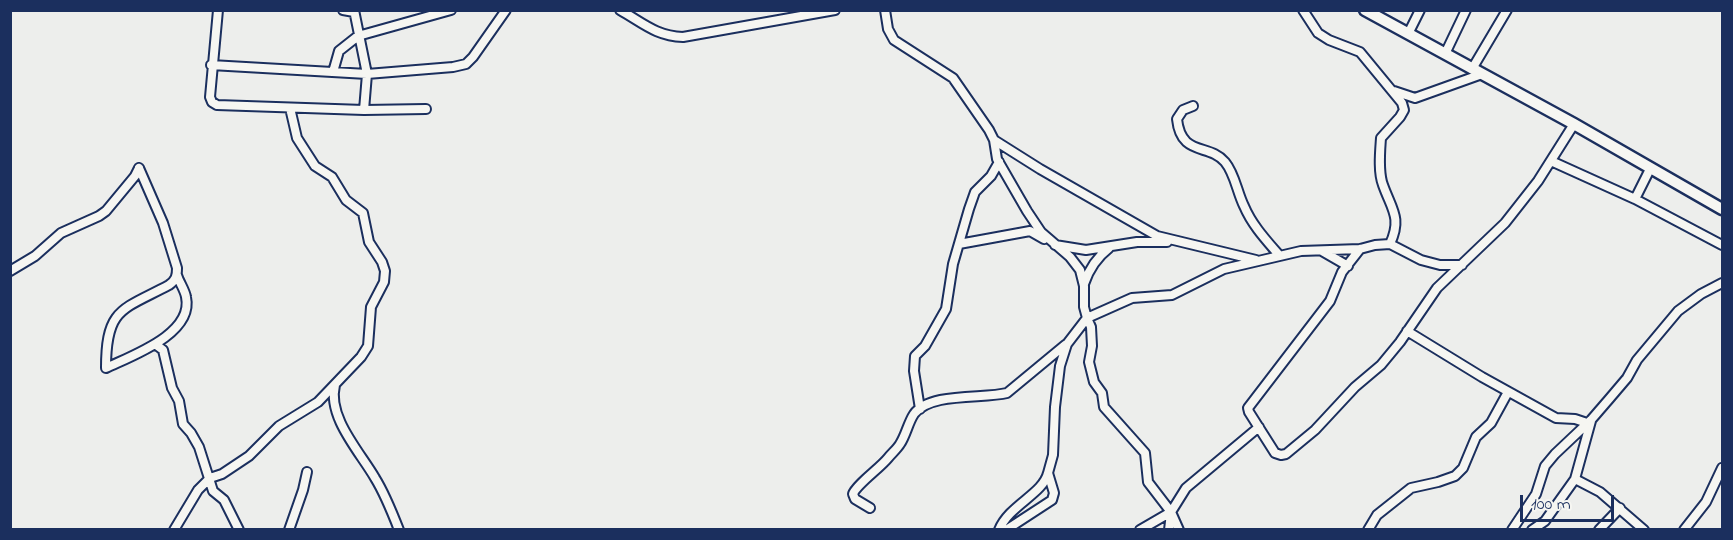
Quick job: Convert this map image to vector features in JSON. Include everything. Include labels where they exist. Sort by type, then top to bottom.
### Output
[{"type":"main road","points":[[1365,10],[1574,124],[1722,209]]},
{"type":"street","points":[[218,10],[211,65],[210,97],[217,105],[364,110],[426,109]]},
{"type":"street","points":[[343,10],[354,11],[367,74],[364,110]]},
{"type":"street","points":[[333,72],[339,51],[358,36],[451,10]]},
{"type":"street","points":[[211,65],[367,74],[453,68],[466,64],[473,57],[506,10]]},
{"type":"street","points":[[623,11],[653,30],[668,36],[683,36],[835,10]]},
{"type":"street","points":[[885,10],[888,29],[894,40],[952,78],[994,140],[1157,236],[1257,261]]},
{"type":"street","points":[[1303,10],[1318,33],[1329,40],[1360,52],[1394,91],[1404,110],[1381,138],[1382,178],[1397,219],[1395,233],[1390,244]]},
{"type":"street","points":[[1408,34],[1420,10]]},
{"type":"street","points":[[1445,54],[1466,10]]},
{"type":"street","points":[[1394,91],[1415,98],[1477,72],[1507,10]]},
{"type":"street","points":[[1193,106],[1183,110],[1177,119],[1178,129],[1195,148],[1219,156],[1226,163],[1258,231],[1279,255]]},
{"type":"street","points":[[174,530],[194,497],[210,478],[222,474],[249,456],[273,431],[318,402],[361,357],[368,346],[371,307],[384,282],[385,271],[369,242],[363,213],[346,200],[332,177],[315,165],[297,138],[290,108]]},
{"type":"street","points":[[1360,249],[1342,272],[1330,301],[1248,408],[1275,453],[1286,454],[1315,430],[1355,387],[1372,375],[1395,349],[1437,288],[1505,223],[1551,161],[1574,124]]},
{"type":"street","points":[[994,140],[994,149],[999,162],[1027,211],[1041,232],[1070,257],[1080,270],[1084,286]]},
{"type":"street","points":[[1551,161],[1635,199],[1722,245]]},
{"type":"street","points":[[920,409],[914,371],[915,356],[933,333],[946,309],[953,264],[975,192],[991,176],[999,162]]},
{"type":"street","points":[[10,271],[35,256],[61,233],[106,211],[139,168],[163,223],[177,268],[177,275],[175,281],[169,285],[129,306],[111,324],[107,343],[106,368],[169,335],[184,314],[186,297],[177,275]]},
{"type":"street","points":[[1635,199],[1650,169]]},
{"type":"street","points":[[959,244],[1030,231],[1053,244],[1086,250],[1137,242],[1178,242]]},
{"type":"street","points":[[870,508],[855,499],[853,494],[855,488],[878,470],[900,444],[915,413],[926,405],[948,399],[998,396],[1007,393],[1067,344],[1088,318],[1132,298],[1172,295],[1224,269],[1301,251],[1360,249],[1390,244],[1440,265],[1462,265]]},
{"type":"street","points":[[1111,247],[1089,269],[1084,286],[1083,300],[1091,327],[1092,345],[1089,362],[1094,382],[1102,393],[1104,407],[1145,453],[1148,482],[1171,512],[1179,530]]},
{"type":"street","points":[[1321,250],[1348,266]]},
{"type":"street","points":[[1512,530],[1536,494],[1545,466],[1555,454],[1589,421],[1627,378],[1637,360],[1678,311],[1701,294],[1722,283]]},
{"type":"street","points":[[1407,331],[1556,418],[1589,421]]},
{"type":"street","points":[[155,344],[163,350],[172,388],[179,401],[183,424],[199,447],[213,491],[224,500],[239,530]]},
{"type":"street","points":[[999,530],[1009,513],[1044,483],[1048,473],[1053,455],[1059,370],[1067,344]]},
{"type":"street","points":[[335,383],[333,395],[350,442],[376,479],[399,530]]},
{"type":"street","points":[[1368,530],[1377,515],[1411,488],[1455,476],[1463,468],[1476,437],[1491,423],[1508,392]]},
{"type":"street","points":[[1532,530],[1545,521],[1575,479],[1589,421]]},
{"type":"street","points":[[1169,530],[1171,512],[1186,488],[1259,427]]},
{"type":"street","points":[[1684,530],[1706,502],[1722,468]]},
{"type":"street","points":[[289,530],[307,472]]},
{"type":"street","points":[[1006,530],[1052,500],[1054,493],[1048,473]]},
{"type":"street","points":[[1575,479],[1600,492],[1644,530]]},
{"type":"street","points":[[1599,530],[1620,508]]},
{"type":"street","points":[[1140,530],[1171,512]]}]
